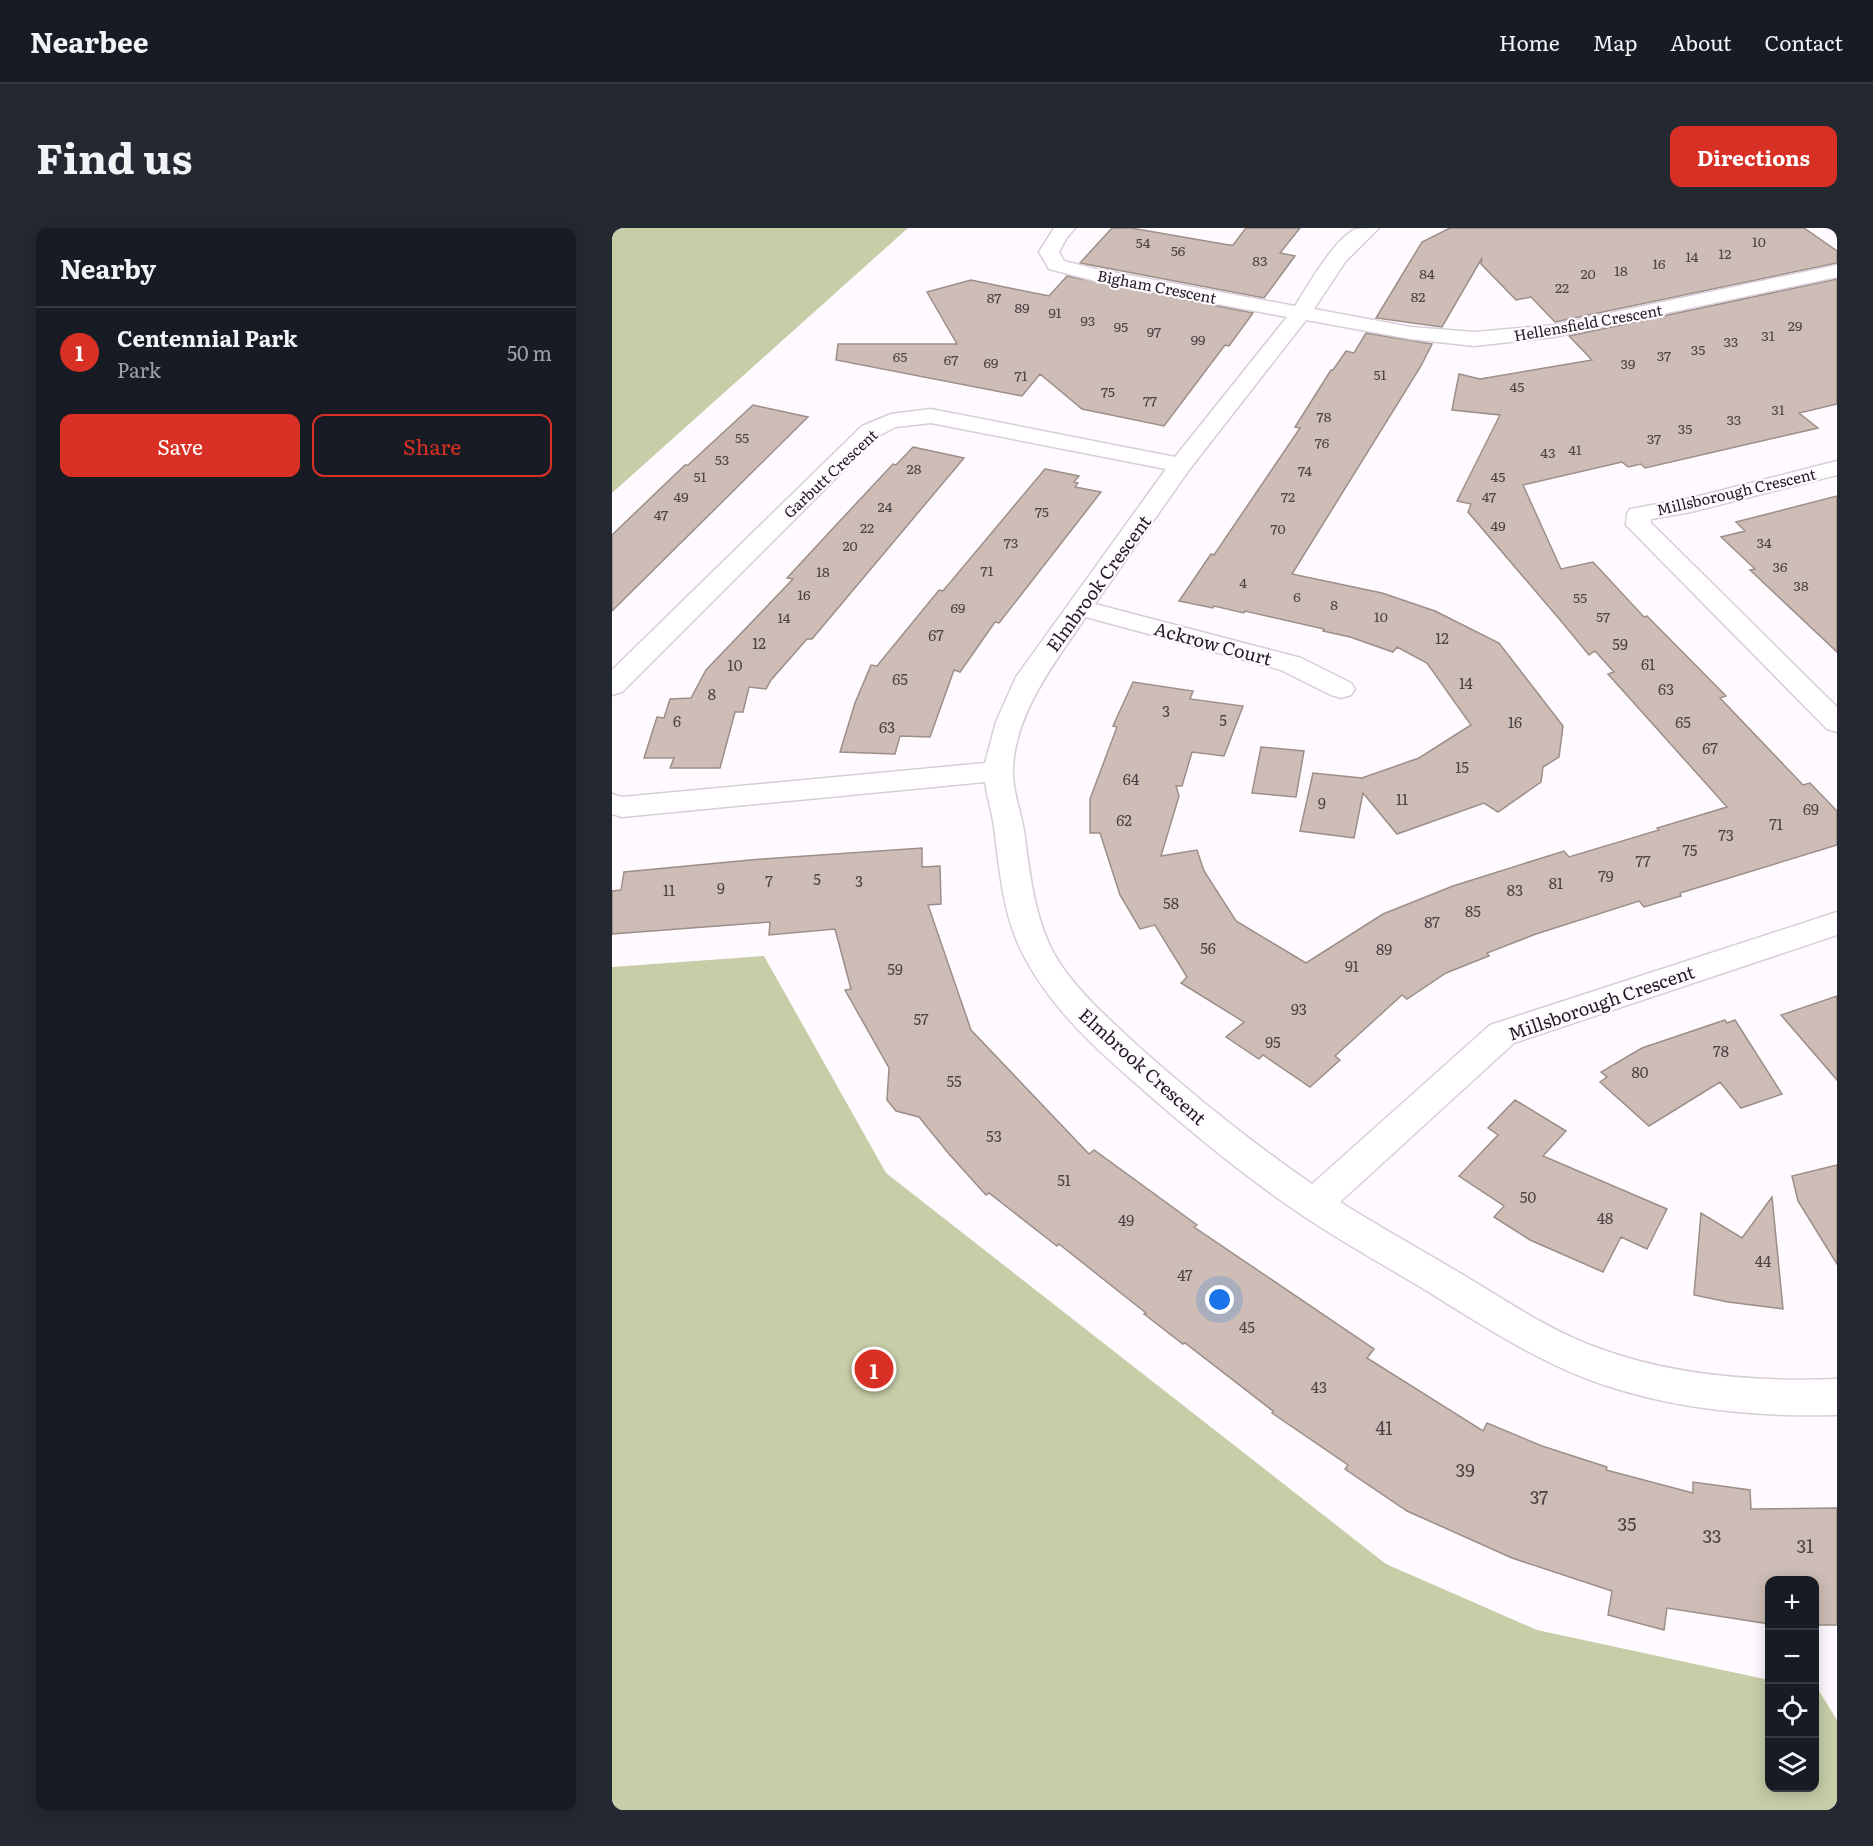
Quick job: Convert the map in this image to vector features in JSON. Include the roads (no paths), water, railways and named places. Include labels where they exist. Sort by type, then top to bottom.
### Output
[{"type":"street","name":"Bigham Crescent","points":[[1065,228],[1057,236],[1049,252],[1056,265],[1095,275],[1301,313]]},
{"type":"street","name":"Elmbrook Crescent","points":[[1368,228],[1353,240],[1337,258],[1301,313],[1181,465],[1030,677],[1014,715],[999,771],[1009,825],[1012,868],[1023,913],[1040,955],[1070,999],[1120,1050],[1170,1093],[1242,1152],[1314,1204],[1548,1345],[1604,1368],[1675,1384],[1744,1394],[1805,1399],[1837,1397]]},
{"type":"street","name":"Hellensfield Crescent","points":[[1301,313],[1411,333],[1474,339],[1519,336],[1554,331],[1837,272]]},
{"type":"street","name":"Garbutt Crescent","points":[[612,686],[870,431],[891,421],[931,416],[1181,465]]},
{"type":"street","name":"Millsborough Crescent","points":[[1837,468],[1691,505],[1639,514],[1638,525],[1659,543],[1837,723]]},
{"type":"street","name":"Ackrow Court","points":[[1081,608],[1290,664],[1341,689]]},
{"type":"street","points":[[612,804],[622,807],[999,771]]},
{"type":"street","name":"Millsborough Crescent","points":[[1314,1204],[1502,1035],[1545,1018],[1837,923]]},
{"type":"place","name":"Centennial Park","points":[[874,1369]]}]
